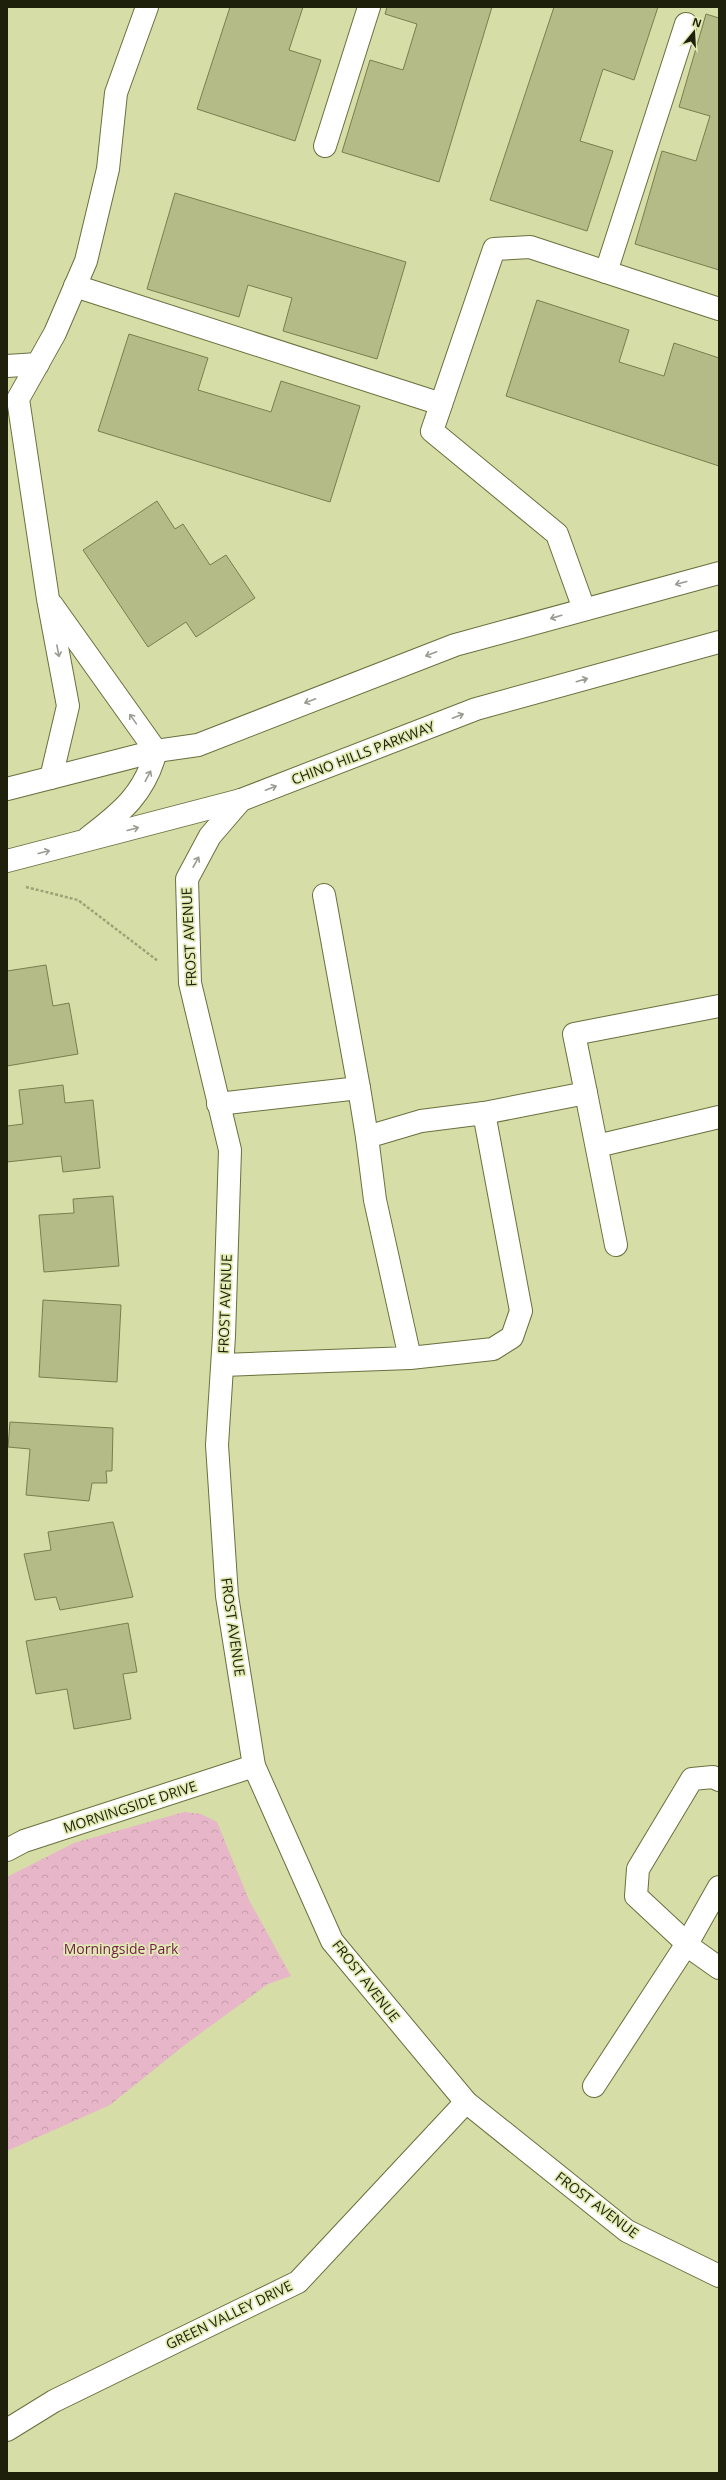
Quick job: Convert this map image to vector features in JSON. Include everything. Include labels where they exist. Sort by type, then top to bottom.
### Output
[{"type":"street","points":[[51,778],[68,706],[48,599],[18,399],[38,364],[86,261],[108,169],[116,93],[147,7]]},
{"type":"street","points":[[325,146],[369,7]]},
{"type":"street","points":[[606,272],[686,24]]},
{"type":"street","points":[[584,609],[557,534],[432,431],[494,249],[530,248],[719,309]]},
{"type":"street","points":[[75,286],[441,404]]},
{"type":"street","points":[[7,366],[38,364]]},
{"type":"street","points":[[7,789],[156,751],[198,745],[455,645],[719,573]]},
{"type":"street","points":[[48,599],[156,751]]},
{"type":"street","name":"CHINO HILLS PARKWAY","points":[[7,861],[82,843],[241,800],[476,709],[719,642]]},
{"type":"street","points":[[82,843],[128,804],[150,772],[156,751]]},
{"type":"street","name":"FROST AVENUE","points":[[241,800],[210,836],[187,879],[190,983],[230,1150],[223,1365],[217,1445],[227,1596],[254,1766],[332,1941],[466,2102],[628,2231],[719,2276]]},
{"type":"street","points":[[324,895],[367,1137],[375,1200],[410,1358]]},
{"type":"street","points":[[616,1245],[574,1034],[719,1006]]},
{"type":"street","points":[[218,1104],[358,1088]]},
{"type":"street","points":[[367,1137],[422,1121],[484,1113],[586,1093]]},
{"type":"street","points":[[223,1365],[410,1358],[493,1349],[512,1337],[521,1311],[484,1113]]},
{"type":"street","points":[[597,1146],[719,1117]]},
{"type":"street","name":"MORNINGSIDE DRIVE","points":[[7,1850],[24,1841],[254,1766]]},
{"type":"street","points":[[719,1780],[713,1777],[692,1779],[638,1869],[636,1896],[688,1942],[695,1951],[719,1968]]},
{"type":"street","points":[[594,2086],[688,1942],[719,1887]]},
{"type":"street","name":"GREEN VALLEY DRIVE","points":[[7,2430],[54,2401],[298,2282],[466,2102]]},
{"type":"path","points":[[24,886],[30,889],[78,900],[102,920],[190,983]]},
{"type":"green space","name":"Morningside Park","points":[[184,1812],[201,1814],[217,1822],[249,1900],[291,1976],[268,1984],[186,2044],[110,2105],[7,2151],[7,1877],[74,1843]]},
{"type":"building","points":[[230,7],[303,7],[289,50],[321,60],[295,141],[197,109]]},
{"type":"building","points":[[387,7],[492,7],[439,182],[342,152],[370,60],[403,70],[417,24],[385,14]]},
{"type":"building","points":[[554,7],[658,7],[634,80],[603,69],[580,141],[613,151],[587,231],[490,200]]},
{"type":"building","points":[[706,14],[719,18],[719,270],[635,244],[662,151],[696,161],[710,116],[679,107]]},
{"type":"building","points":[[175,193],[406,262],[377,359],[283,331],[292,298],[248,285],[239,317],[147,289]]},
{"type":"building","points":[[537,300],[629,330],[619,362],[664,376],[674,343],[719,358],[719,466],[506,396]]},
{"type":"building","points":[[129,334],[208,358],[198,390],[271,412],[281,381],[360,406],[330,502],[98,431]]},
{"type":"building","points":[[157,501],[175,529],[183,524],[210,565],[226,555],[255,598],[196,637],[186,622],[148,647],[83,550]]},
{"type":"building","points":[[46,965],[53,1006],[69,1003],[78,1054],[7,1066],[7,971]]},
{"type":"building","points":[[63,1085],[65,1103],[93,1100],[100,1168],[63,1172],[61,1156],[7,1162],[7,1126],[23,1124],[19,1090]]},
{"type":"building","points":[[113,1196],[119,1266],[44,1272],[39,1215],[74,1213],[73,1199]]},
{"type":"building","points":[[43,1300],[121,1305],[117,1382],[39,1377]]},
{"type":"building","points":[[10,1422],[113,1428],[112,1471],[106,1471],[107,1483],[92,1483],[89,1501],[26,1495],[30,1449],[8,1447]]},
{"type":"building","points":[[113,1522],[133,1597],[60,1610],[56,1597],[35,1600],[24,1554],[51,1550],[48,1532]]},
{"type":"building","points":[[128,1623],[137,1672],[123,1674],[131,1719],[74,1729],[67,1689],[36,1694],[26,1641]]}]
